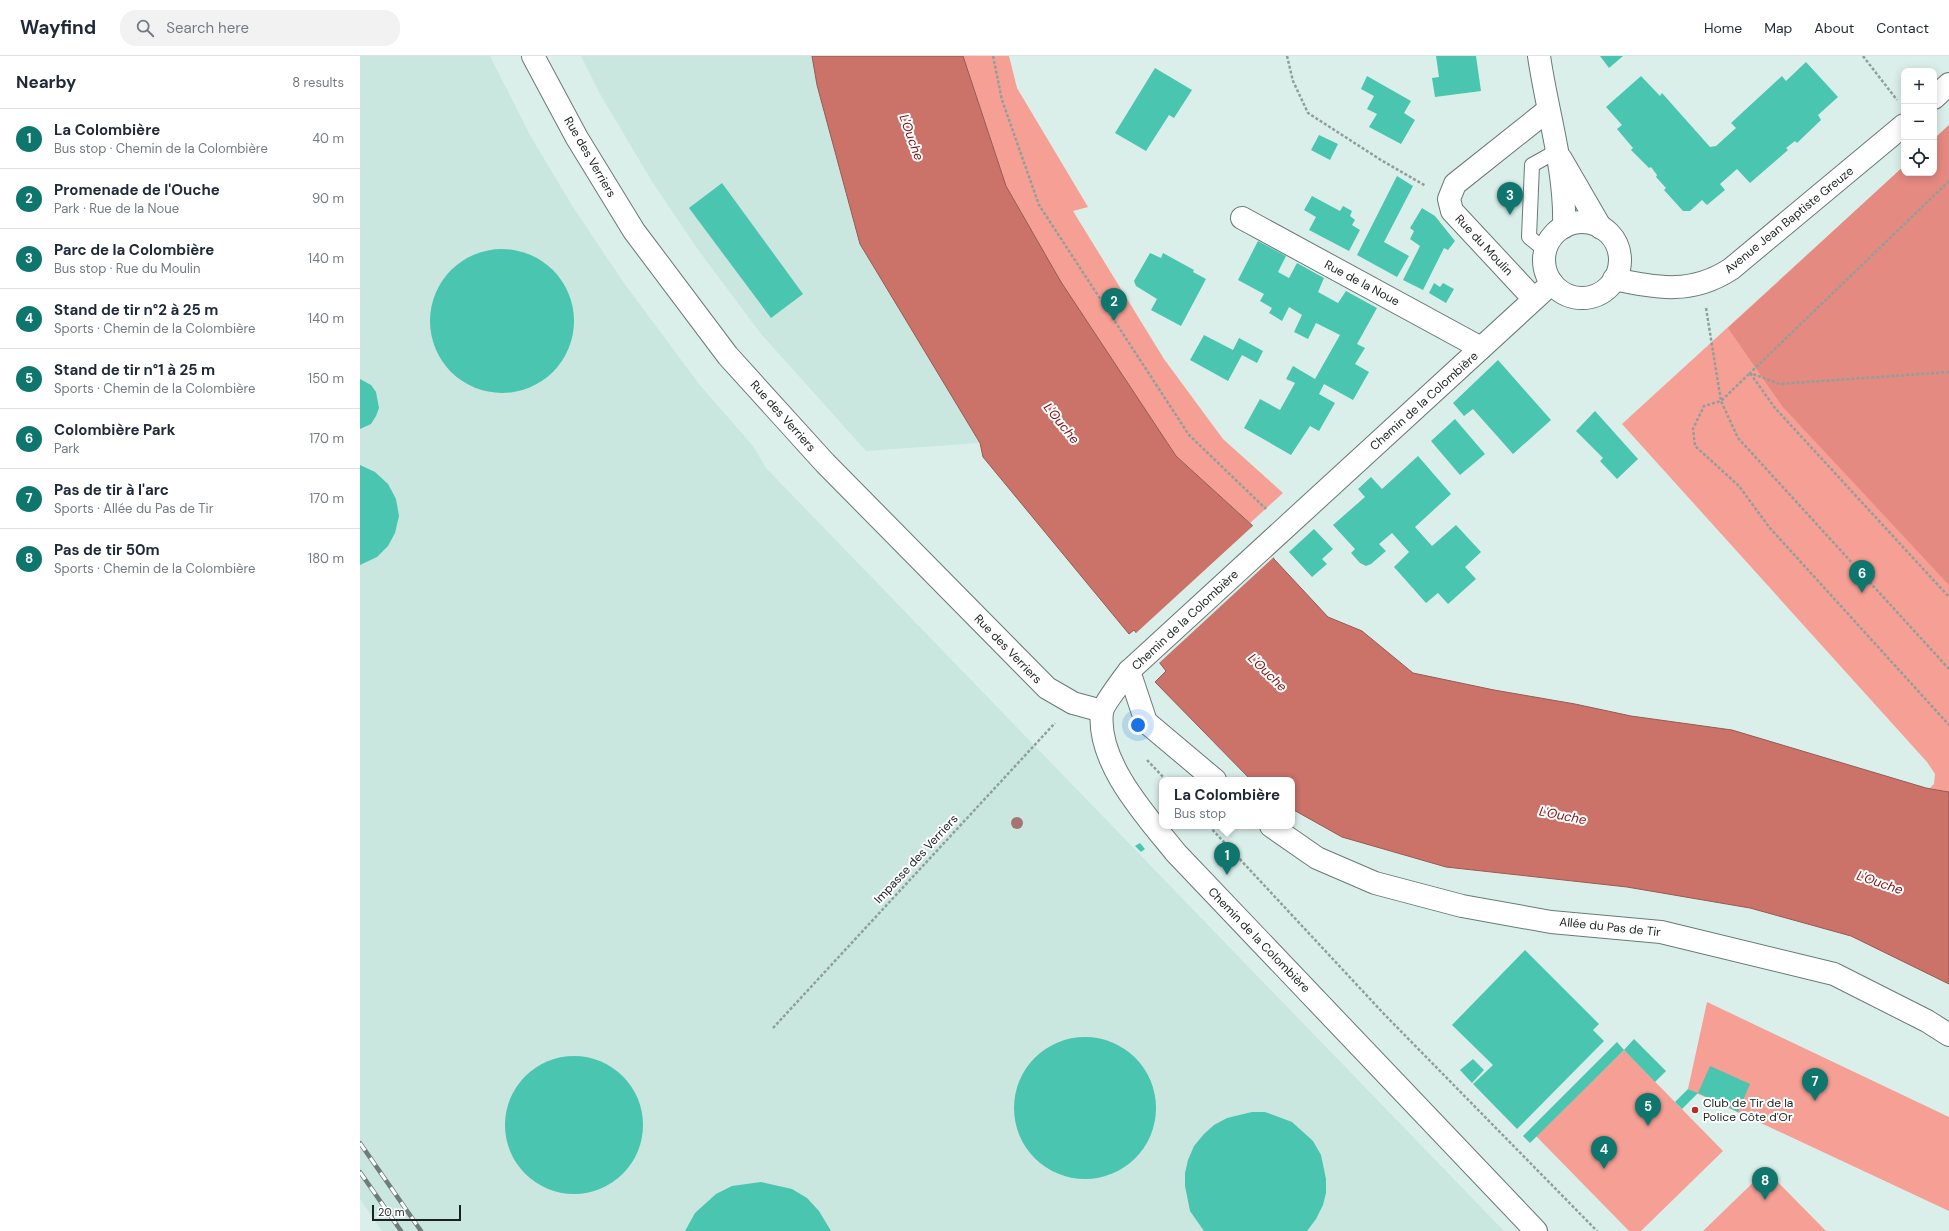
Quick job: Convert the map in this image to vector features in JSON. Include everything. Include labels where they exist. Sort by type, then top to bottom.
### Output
[{"type":"street","name":"Rue des Verriers","points":[[533,56],[577,138],[634,231],[728,356],[825,463],[1047,688],[1073,703],[1102,711]]},
{"type":"street","points":[[1539,56],[1548,110],[1557,151],[1564,209],[1564,226]]},
{"type":"street","points":[[1937,95],[1949,84]]},
{"type":"street","points":[[1449,199],[1455,184],[1548,110]]},
{"type":"street","name":"Avenue Jean Baptiste Greuze","points":[[1614,278],[1664,287],[1684,287],[1702,284],[1716,279],[1731,270],[1901,128]]},
{"type":"street","points":[[1557,151],[1601,228],[1615,241],[1618,251],[1618,270],[1614,278],[1600,293],[1585,297],[1569,295],[1560,291],[1552,283],[1544,268],[1545,250],[1549,241],[1555,233],[1564,226],[1574,223],[1583,222],[1601,228]]},
{"type":"street","name":"Rue du Moulin","points":[[1449,199],[1452,211],[1534,299]]},
{"type":"street","name":"Rue de la Noue","points":[[1242,218],[1481,348]]},
{"type":"street","name":"Chemin de la Colombière","points":[[1536,1231],[1176,853],[1154,826],[1121,780],[1108,752],[1103,732],[1102,711],[1129,671],[1552,283]]},
{"type":"street","points":[[1129,671],[1146,722],[1211,777]]},
{"type":"street","name":"Allée du Pas de Tir","points":[[1275,829],[1317,858],[1375,883],[1462,906],[1551,922],[1661,932],[1834,974],[1927,1021],[1949,1035]]},
{"type":"lane","points":[[1545,250],[1529,237],[1532,165],[1557,151]]},
{"type":"path","points":[[993,56],[1002,100],[1039,205],[1189,435],[1285,528]]},
{"type":"path","points":[[1287,56],[1293,81],[1308,113],[1381,160],[1449,199]]},
{"type":"path","points":[[1863,56],[1899,103]]},
{"type":"path","points":[[1949,181],[1721,401],[1704,406],[1693,429],[1695,446],[1739,486],[1769,527],[1949,725]]},
{"type":"path","points":[[1702,284],[1721,401],[1738,438],[1949,669]]},
{"type":"path","points":[[1750,373],[1780,384],[1949,372]]},
{"type":"path","points":[[1750,373],[1776,408],[1949,597]]},
{"type":"path","name":"Impasse des Verriers","points":[[773,1028],[1073,703]]},
{"type":"path","points":[[1212,829],[1384,1014],[1596,1231]]},
{"type":"shaded area","points":[[360,56],[490,56],[531,137],[573,207],[624,283],[699,384],[753,446],[766,468],[1504,1231],[382,1231],[360,1199]]},
{"type":"shaded area","points":[[581,56],[812,56],[817,85],[860,244],[980,443],[866,451],[761,334],[699,251],[653,183],[600,94]]},
{"type":"shaded area","points":[[963,56],[1009,56],[1017,88],[1088,207],[1073,211],[1164,359],[1223,439],[1283,493],[1250,523],[1176,456],[1061,282],[1006,186]]},
{"type":"shaded area","points":[[1949,125],[1949,792],[1930,788],[1934,784],[1935,774],[1927,762],[1622,424],[1901,169],[1901,176],[1937,176],[1937,136]]},
{"type":"shaded area","points":[[1949,125],[1949,585],[1782,406],[1728,328],[1901,169],[1901,176],[1937,176],[1937,136]]},
{"type":"shaded area","points":[[1707,1002],[1949,1117],[1949,1211],[1688,1089]]},
{"type":"shaded area","points":[[1624,1050],[1723,1151],[1641,1231],[1629,1231],[1536,1136]]},
{"type":"shaded area","points":[[1766,1170],[1826,1231],[1703,1231]]},
{"type":"water","name":"L'Ouche","points":[[812,56],[963,56],[1006,186],[1061,282],[1176,456],[1254,527],[1274,559],[1328,617],[1362,631],[1413,673],[1631,716],[1732,730],[1926,788],[1949,792],[1949,984],[1851,936],[1750,908],[1627,887],[1446,867],[1342,837],[1295,811],[1295,777],[1248,777],[1155,682],[1166,671],[1134,630],[1129,634],[983,457],[980,443],[860,244],[817,85]]},
{"type":"pier","points":[[1255,524],[1275,556],[1158,664],[1135,634]]},
{"type":"building","points":[[1436,56],[1476,56],[1481,91],[1435,97],[1432,78],[1439,77]]},
{"type":"building","points":[[1600,56],[1623,56],[1609,68]]},
{"type":"building","points":[[1806,62],[1838,97],[1818,115],[1821,120],[1797,143],[1795,141],[1786,148],[1788,150],[1750,183],[1737,169],[1720,184],[1725,190],[1707,205],[1702,200],[1690,211],[1683,211],[1664,190],[1666,188],[1656,177],[1657,175],[1651,167],[1649,168],[1631,150],[1633,148],[1617,129],[1622,125],[1606,107],[1641,76],[1660,96],[1662,93],[1710,147],[1716,146],[1736,128],[1731,123],[1782,76],[1786,81]]},
{"type":"building","points":[[1155,68],[1192,90],[1174,118],[1169,115],[1146,151],[1115,133]]},
{"type":"building","points":[[1367,76],[1411,101],[1404,113],[1415,120],[1401,144],[1369,127],[1377,114],[1367,109],[1374,96],[1361,89]]},
{"type":"building","points":[[1319,135],[1338,144],[1330,160],[1311,150]]},
{"type":"building","points":[[1397,176],[1413,186],[1384,242],[1409,256],[1397,277],[1357,255]]},
{"type":"building","points":[[722,183],[803,294],[771,318],[689,208]]},
{"type":"building","points":[[1312,196],[1340,211],[1343,206],[1352,211],[1350,216],[1355,220],[1352,225],[1360,230],[1349,251],[1309,230],[1316,217],[1304,210]]},
{"type":"building","points":[[1422,208],[1435,216],[1455,241],[1448,250],[1444,248],[1423,290],[1403,280],[1420,246],[1410,239],[1414,231],[1410,228]]},
{"type":"building","points":[[1258,241],[1286,256],[1278,272],[1289,278],[1297,263],[1324,278],[1318,292],[1338,303],[1346,291],[1377,308],[1357,344],[1365,348],[1355,364],[1369,372],[1353,400],[1324,384],[1319,394],[1335,403],[1319,431],[1310,426],[1291,455],[1244,428],[1260,399],[1280,410],[1295,383],[1286,379],[1293,366],[1315,379],[1340,335],[1316,323],[1308,339],[1294,332],[1302,315],[1289,307],[1282,321],[1269,313],[1272,308],[1260,301],[1264,294],[1238,280]]},
{"type":"building","points":[[495,249],[509,249],[536,257],[548,265],[558,275],[569,293],[573,307],[573,335],[569,349],[558,367],[548,377],[530,388],[509,393],[495,393],[468,385],[456,377],[446,367],[435,349],[430,328],[430,314],[438,287],[446,275],[456,265],[474,254]]},
{"type":"building","points":[[1150,253],[1161,258],[1163,253],[1194,270],[1193,272],[1206,279],[1181,326],[1151,310],[1157,299],[1136,286],[1134,281]]},
{"type":"building","points":[[1434,283],[1440,287],[1443,283],[1454,289],[1446,303],[1429,293]]},
{"type":"building","points":[[1204,335],[1233,350],[1239,338],[1263,351],[1257,363],[1242,355],[1228,381],[1190,360]]},
{"type":"building","points":[[1498,360],[1551,420],[1513,454],[1473,409],[1464,416],[1453,403]]},
{"type":"building","points":[[360,379],[371,385],[376,392],[379,408],[371,424],[360,429]]},
{"type":"building","points":[[1595,411],[1638,459],[1617,479],[1600,461],[1603,458],[1576,431]]},
{"type":"building","points":[[1455,419],[1485,454],[1460,475],[1431,441]]},
{"type":"building","points":[[1418,456],[1451,494],[1415,527],[1432,546],[1456,525],[1481,552],[1465,567],[1476,579],[1448,604],[1438,593],[1426,603],[1394,567],[1409,552],[1392,533],[1379,544],[1386,551],[1371,564],[1366,566],[1360,563],[1351,553],[1355,549],[1333,525],[1365,497],[1358,489],[1371,477],[1382,489]]},
{"type":"building","points":[[360,465],[375,472],[388,484],[396,499],[399,516],[395,533],[388,546],[377,557],[360,565]]},
{"type":"building","points":[[1314,529],[1333,549],[1322,559],[1327,564],[1312,577],[1289,552]]},
{"type":"building","points":[[1140,843],[1145,849],[1141,852],[1135,846]]},
{"type":"building","points":[[1525,950],[1599,1024],[1593,1030],[1604,1041],[1517,1129],[1473,1084],[1493,1065],[1452,1025]]},
{"type":"building","points":[[1078,1037],[1092,1037],[1119,1045],[1140,1063],[1151,1081],[1155,1094],[1155,1122],[1148,1142],[1130,1163],[1119,1171],[1106,1176],[1092,1179],[1078,1179],[1051,1171],[1030,1153],[1022,1142],[1017,1129],[1014,1115],[1014,1101],[1022,1074],[1040,1053],[1051,1045],[1064,1040]]},
{"type":"building","points":[[1634,1039],[1666,1071],[1655,1082],[1624,1050]]},
{"type":"building","points":[[1617,1042],[1624,1050],[1530,1143],[1523,1136]]},
{"type":"building","points":[[567,1056],[581,1056],[607,1064],[623,1076],[635,1092],[638,1099],[642,1112],[642,1138],[638,1151],[635,1158],[623,1174],[607,1186],[600,1189],[581,1194],[567,1194],[541,1186],[525,1174],[513,1158],[510,1151],[505,1132],[505,1118],[513,1092],[525,1076],[541,1064],[548,1061]]},
{"type":"building","points":[[1473,1059],[1484,1070],[1472,1083],[1460,1070]]},
{"type":"building","points":[[1710,1066],[1750,1084],[1738,1112],[1698,1093]]},
{"type":"building","points":[[1688,1089],[1698,1093],[1682,1109],[1675,1102]]},
{"type":"building","points":[[1252,1112],[1265,1112],[1292,1122],[1313,1141],[1321,1155],[1326,1179],[1326,1193],[1323,1205],[1316,1219],[1307,1231],[1204,1231],[1190,1211],[1185,1186],[1185,1173],[1188,1160],[1194,1146],[1214,1125],[1227,1118]]},
{"type":"building","points":[[761,1182],[792,1189],[807,1198],[819,1211],[831,1231],[685,1231],[695,1213],[716,1194],[732,1186]]},
{"type":"railway","points":[[360,1143],[421,1231]]},
{"type":"railway","points":[[360,1172],[401,1231]]},
{"type":"place","name":"Parc de la Colombière","points":[[1510,215]]},
{"type":"place","name":"Promenade de l'Ouche","points":[[1114,321]]},
{"type":"place","name":"Colombière Park","points":[[1862,593]]},
{"type":"place","name":"La Colombière","points":[[1227,875]]},
{"type":"place","name":"Pas de tir à l'arc","points":[[1815,1101]]},
{"type":"place","name":"Club de Tir de la Police Côte d'Or","points":[[1695,1110]]},
{"type":"place","name":"Stand de tir n°1 à 25 m","points":[[1648,1126]]},
{"type":"place","name":"Stand de tir n°2 à 25 m","points":[[1604,1169]]},
{"type":"place","name":"Pas de tir 50m","points":[[1765,1200]]}]
